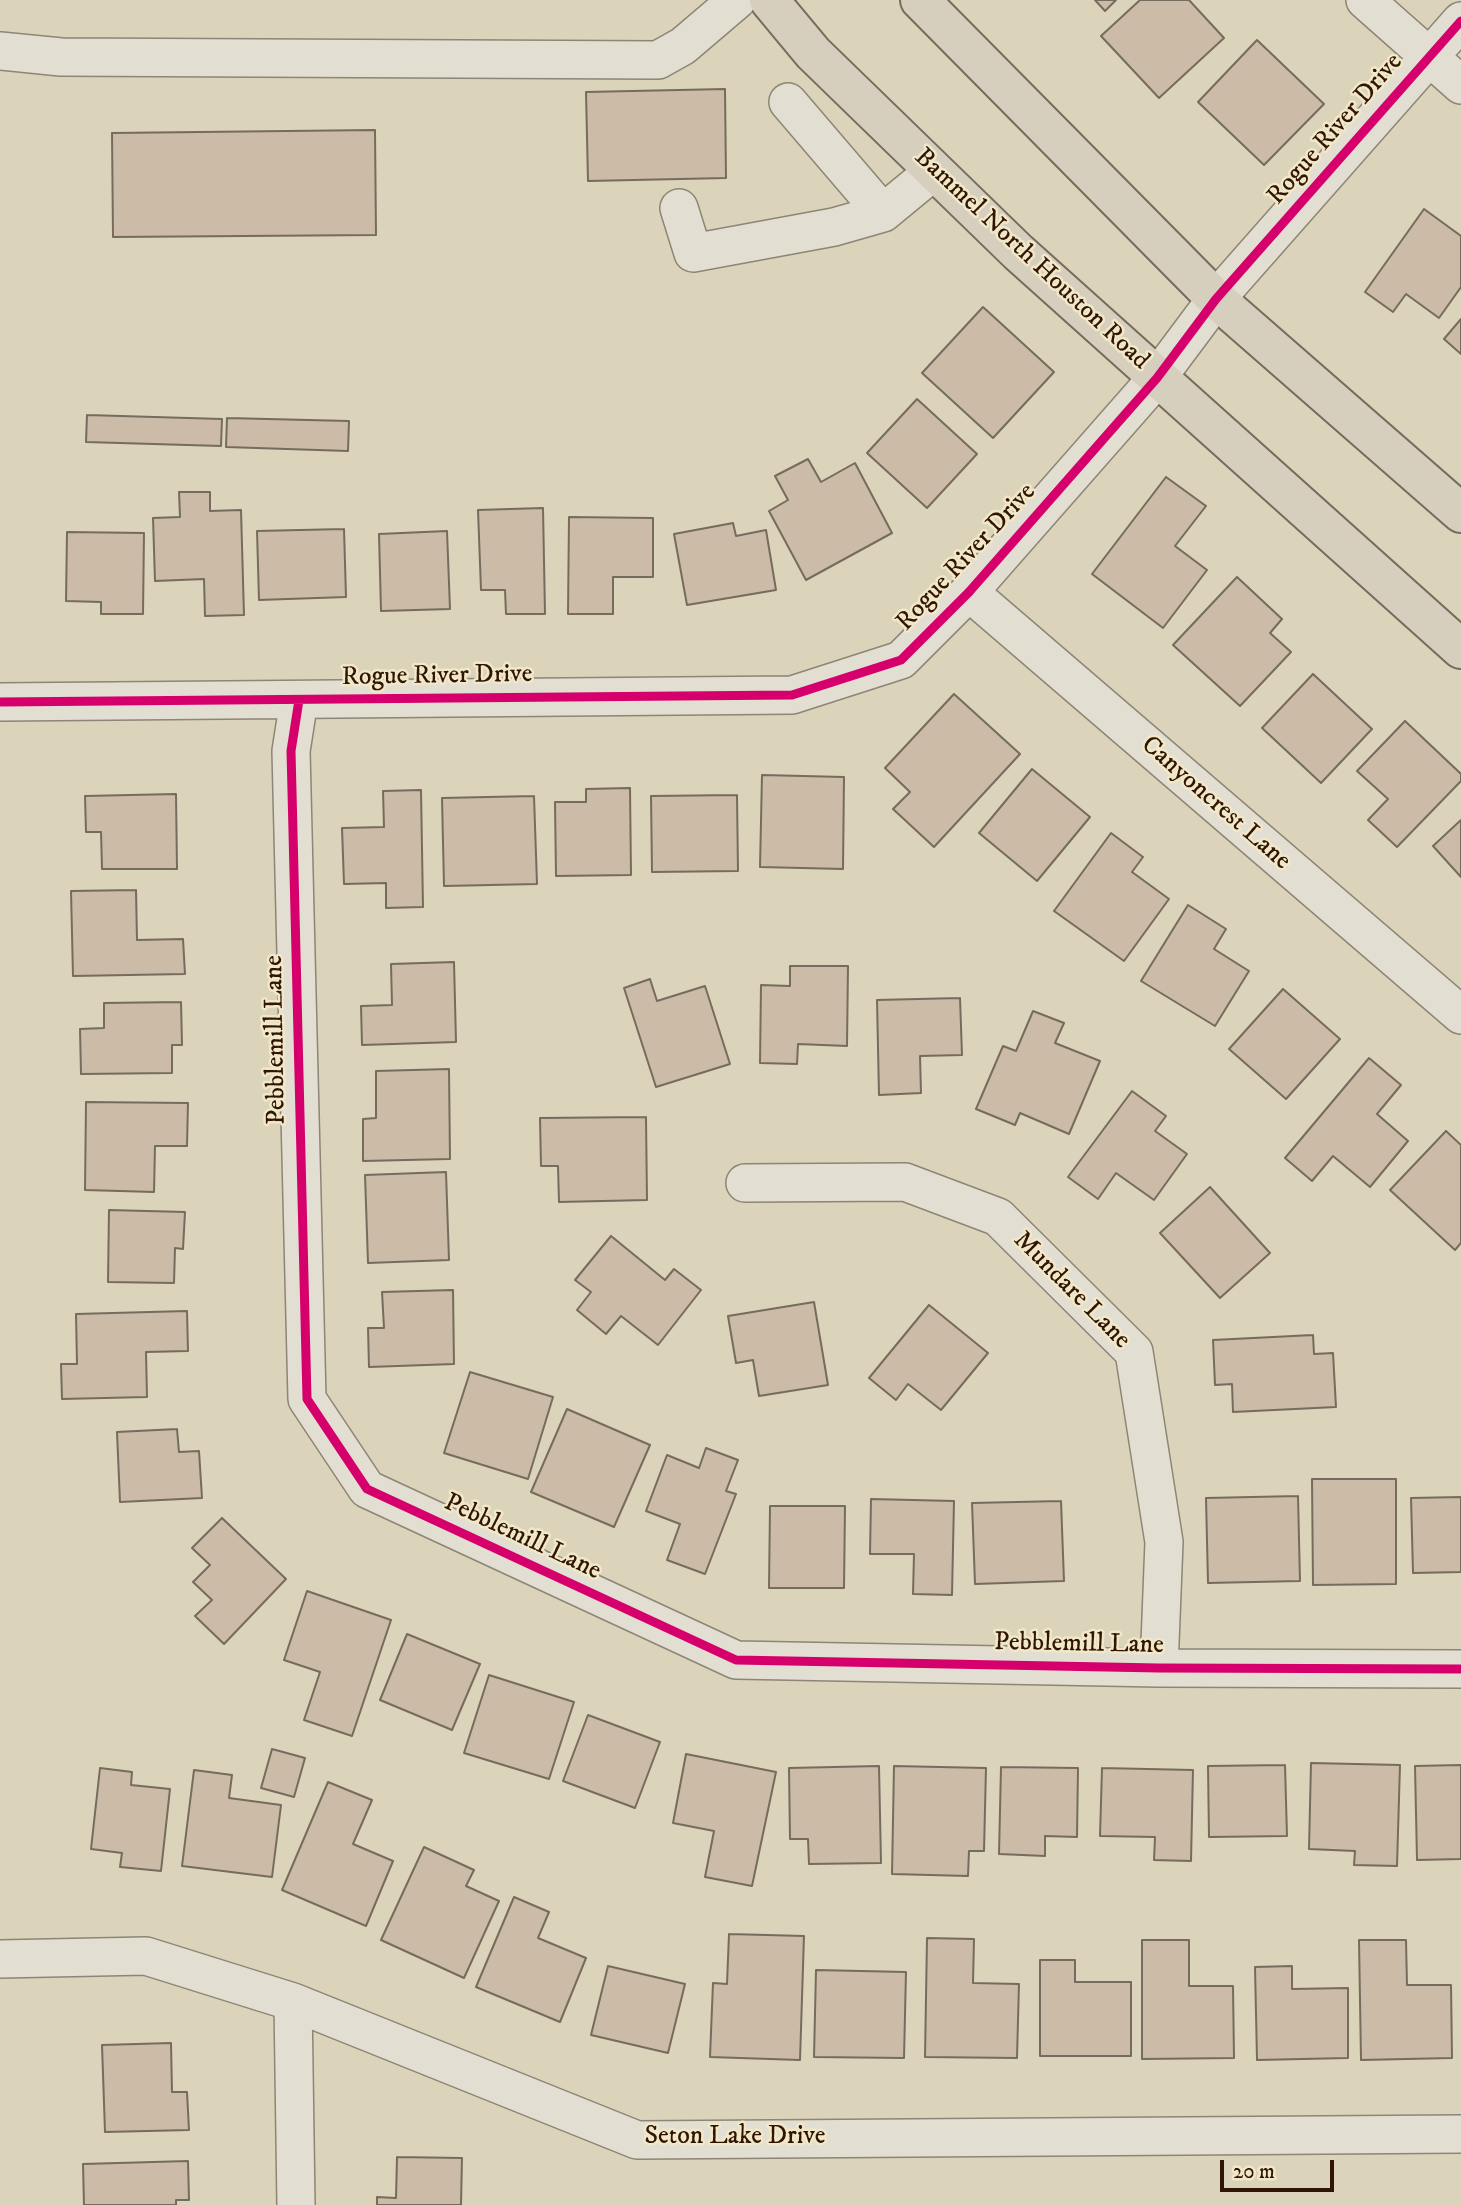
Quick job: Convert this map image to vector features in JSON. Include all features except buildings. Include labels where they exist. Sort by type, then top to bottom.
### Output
[{"type":"main road","name":"Bammel North Houston Road","points":[[769,0],[813,53],[1018,252],[1461,649]]},
{"type":"main road","points":[[920,0],[1216,299],[1461,513]]},
{"type":"street","points":[[0,51],[61,57],[658,60],[683,46],[737,0]]},
{"type":"street","points":[[1365,0],[1461,85]]},
{"type":"street","name":"Rogue River Drive","points":[[0,702],[792,695],[901,660],[969,592],[1157,378],[1216,299],[1461,21]]},
{"type":"street","points":[[788,102],[883,213]]},
{"type":"street","points":[[679,208],[693,253],[834,227],[883,213],[934,171]]},
{"type":"street","name":"Canyoncrest Lane","points":[[969,592],[1461,1016]]},
{"type":"street","name":"Pebblemill Lane","points":[[299,700],[291,751],[307,1399],[367,1489],[736,1660],[1159,1668],[1461,1669]]},
{"type":"street","name":"Mundare Lane","points":[[746,1183],[905,1181],[998,1217],[1134,1352],[1164,1542],[1159,1668]]},
{"type":"street","name":"Seton Lake Drive","points":[[0,1959],[146,1956],[293,2003],[637,2140],[1461,2134]]},
{"type":"street","points":[[293,2003],[296,2205]]},
{"type":"cycle path","points":[[0,702],[792,695],[901,660],[969,592],[1157,378],[1216,299],[1461,21]]},
{"type":"cycle path","points":[[299,700],[291,751],[307,1399],[367,1489],[736,1660],[1159,1668],[1461,1669]]}]
